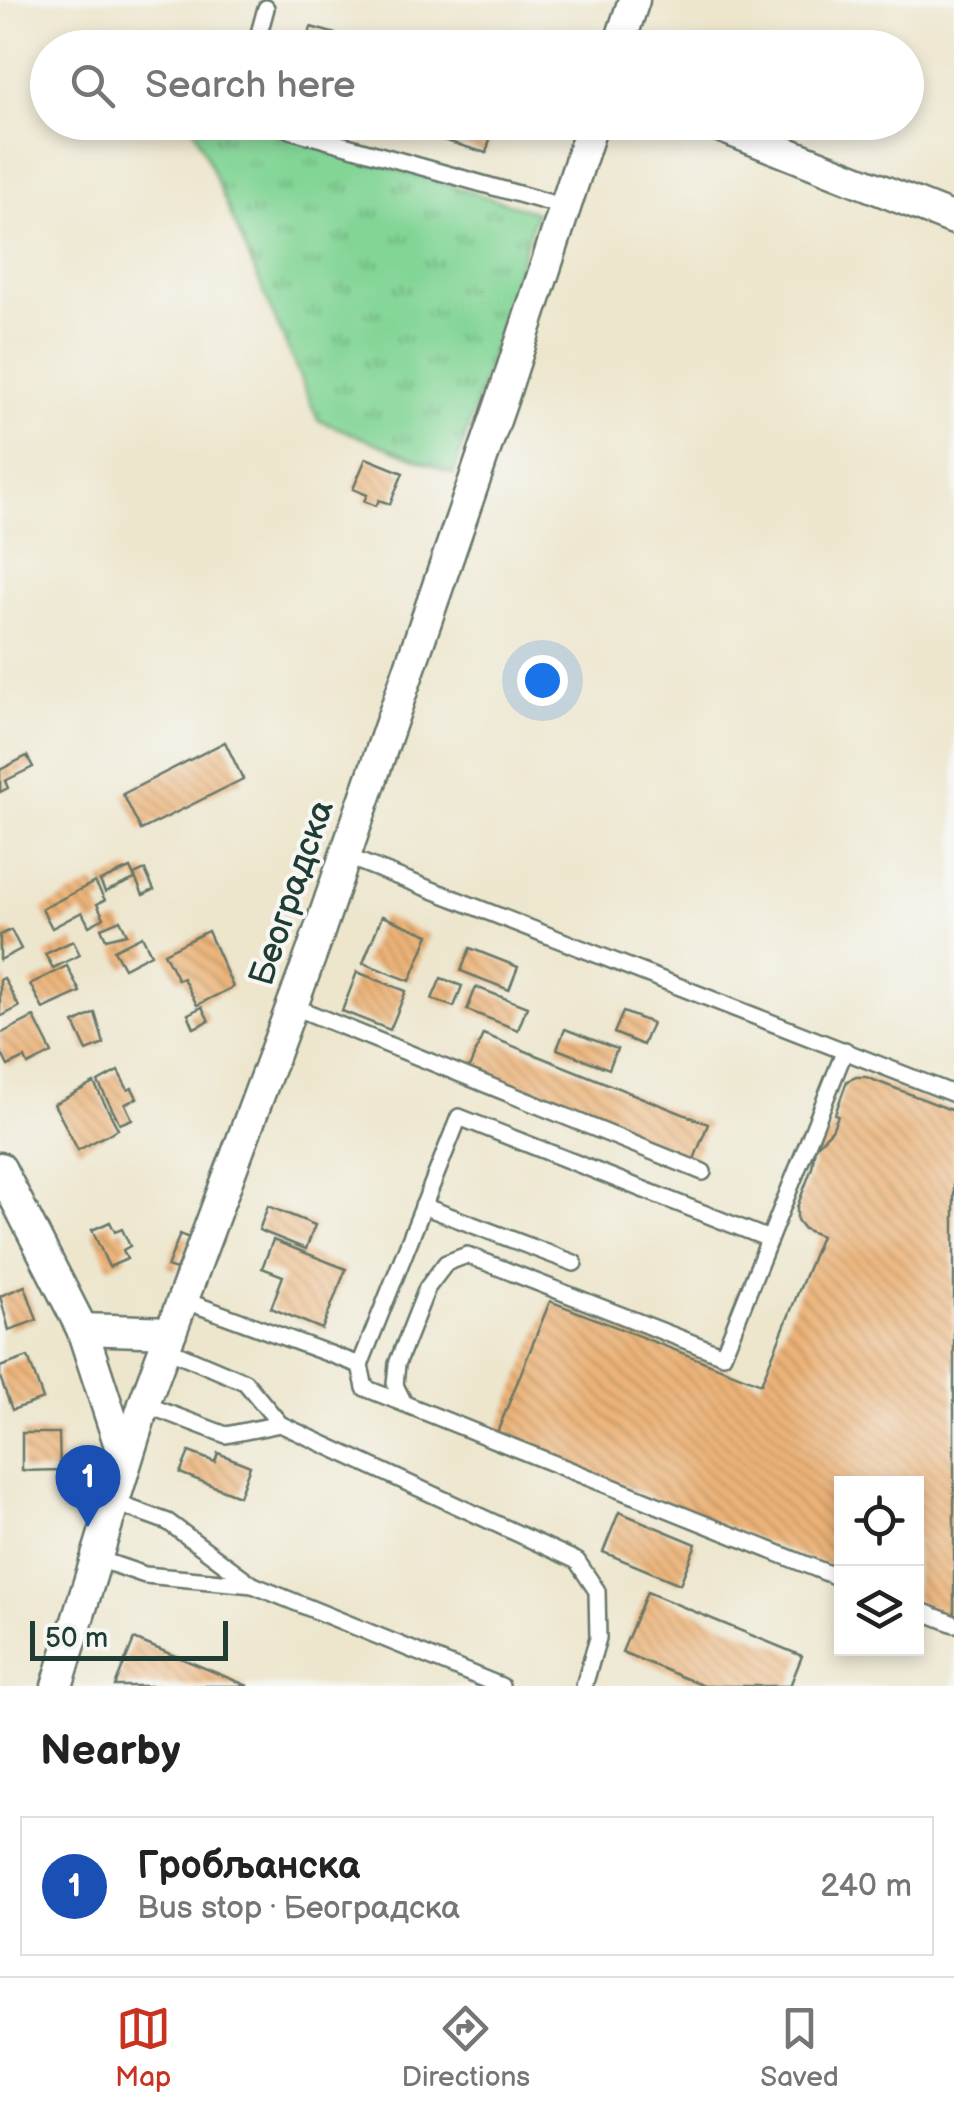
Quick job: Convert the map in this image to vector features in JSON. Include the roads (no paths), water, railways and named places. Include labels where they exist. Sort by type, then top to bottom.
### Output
[{"type":"street","points":[[624,30],[634,0]]},
{"type":"street","name":"Београдска","points":[[57,1686],[144,1404],[345,856],[587,140]]},
{"type":"street","points":[[754,140],[954,219]]},
{"type":"street","points":[[0,1168],[82,1329],[125,1461]]},
{"type":"street","points":[[82,1329],[168,1340]]},
{"type":"lane","points":[[260,30],[266,8]]},
{"type":"lane","points":[[326,140],[565,207]]},
{"type":"lane","points":[[345,856],[954,1094]]},
{"type":"lane","points":[[292,1006],[703,1172]]},
{"type":"lane","points":[[404,1403],[395,1385],[397,1364],[427,1288],[446,1263],[466,1255],[722,1355],[845,1050]]},
{"type":"lane","points":[[769,1239],[459,1117],[360,1365],[365,1388],[834,1575]]},
{"type":"lane","points":[[423,1206],[574,1263]]},
{"type":"lane","points":[[183,1300],[360,1365]]},
{"type":"lane","points":[[168,1340],[245,1382],[280,1424],[578,1561],[597,1591],[598,1638],[584,1686]]},
{"type":"lane","points":[[144,1404],[226,1435],[280,1424]]},
{"type":"lane","points":[[112,1502],[168,1522],[253,1585],[501,1686]]},
{"type":"lane","points":[[96,1558],[144,1575],[253,1585]]},
{"type":"lane","points":[[924,1612],[954,1624]]},
{"type":"place","name":"Гробљанска","points":[[88,1527]]}]
